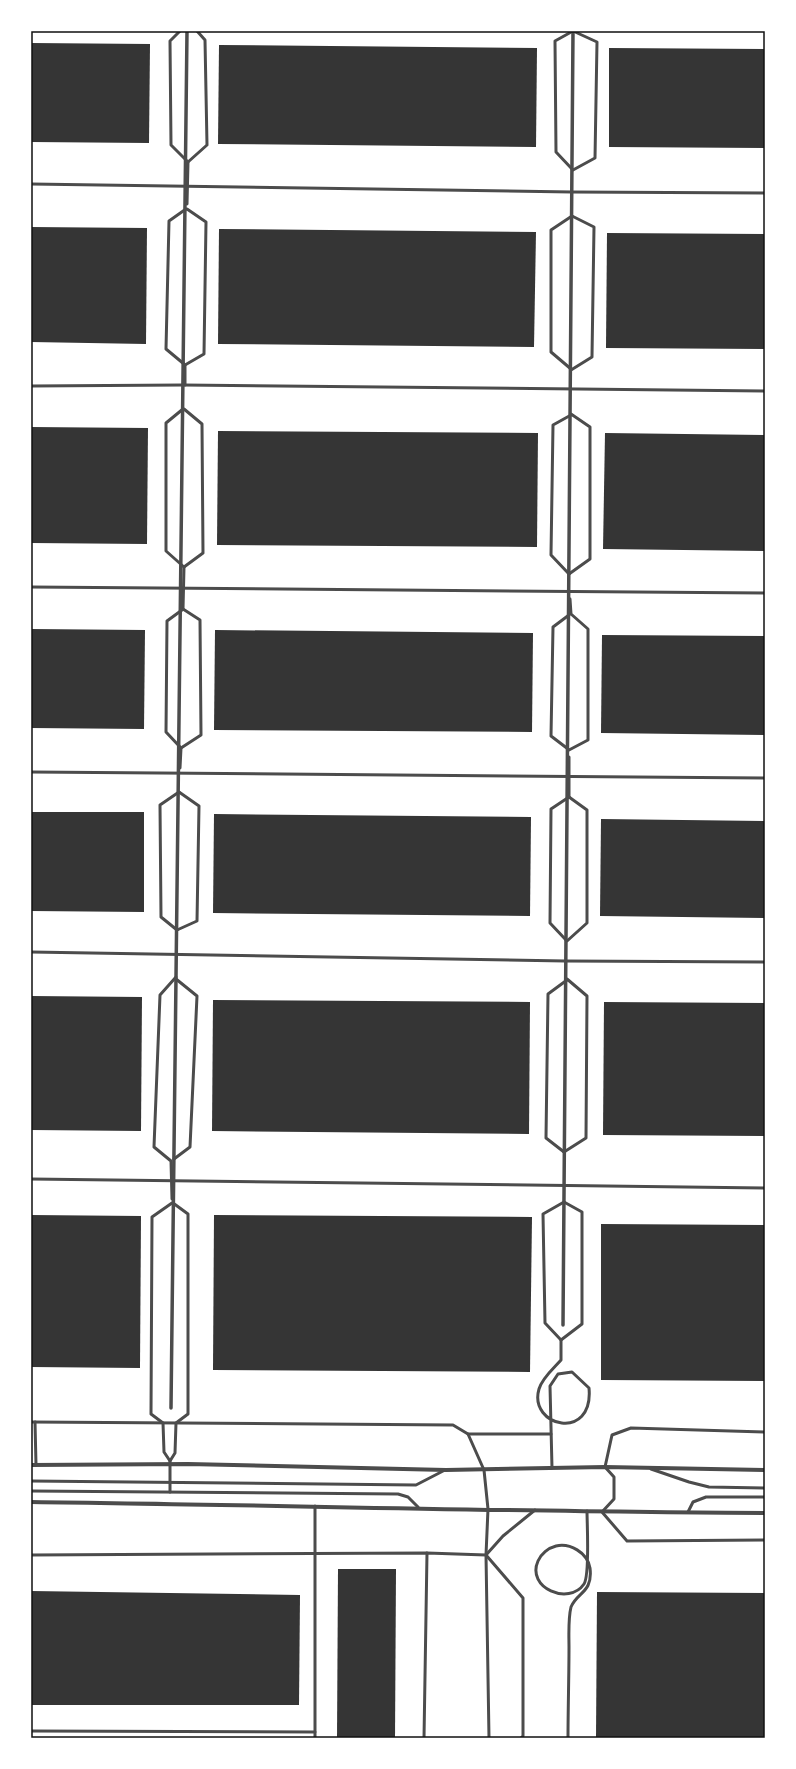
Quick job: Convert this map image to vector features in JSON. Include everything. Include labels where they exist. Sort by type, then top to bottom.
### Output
[{"type":"street","points":[[171,1408],[186,31]]},
{"type":"street","points":[[562,1324],[573,31]]},
{"type":"street","points":[[31,1465],[180,1464],[446,1470],[605,1467],[765,1470]]},
{"type":"street","points":[[31,1502],[602,1512],[765,1512]]},
{"type":"lane","points":[[180,31],[170,41],[171,145],[188,162]]},
{"type":"lane","points":[[186,209],[188,162],[207,145],[206,40],[197,31]]},
{"type":"lane","points":[[572,216],[573,170],[556,152],[555,41],[573,31],[597,42],[595,158],[573,170]]},
{"type":"lane","points":[[31,184],[572,192],[765,193]]},
{"type":"lane","points":[[185,365],[204,354],[206,222],[186,209]]},
{"type":"lane","points":[[185,365],[166,349],[169,221],[186,209]]},
{"type":"lane","points":[[572,216],[594,227],[592,357],[572,370]]},
{"type":"lane","points":[[571,414],[572,370],[552,352],[551,230],[572,216]]},
{"type":"lane","points":[[184,409],[185,365]]},
{"type":"lane","points":[[31,386],[183,385],[765,391]]},
{"type":"lane","points":[[184,409],[202,424],[203,553],[184,567]]},
{"type":"lane","points":[[183,609],[184,567],[166,551],[166,423],[184,409]]},
{"type":"lane","points":[[569,574],[590,559],[590,427],[571,414]]},
{"type":"lane","points":[[569,750],[588,740],[588,629],[571,614],[569,574],[551,555],[553,425],[571,414]]},
{"type":"lane","points":[[31,587],[180,587],[765,593]]},
{"type":"lane","points":[[181,748],[200,735],[200,620],[183,609]]},
{"type":"lane","points":[[179,792],[181,748],[166,732],[167,621],[183,609]]},
{"type":"lane","points":[[569,750],[551,736],[553,627],[571,614]]},
{"type":"lane","points":[[569,750],[569,797]]},
{"type":"lane","points":[[31,772],[566,775],[765,778]]},
{"type":"lane","points":[[177,930],[197,921],[199,806],[179,792]]},
{"type":"lane","points":[[177,930],[161,917],[160,805],[179,792]]},
{"type":"lane","points":[[567,941],[587,923],[587,810],[569,797]]},
{"type":"lane","points":[[567,980],[567,941],[550,923],[551,810],[569,797]]},
{"type":"lane","points":[[172,1203],[171,1161],[154,1147],[160,995],[176,978],[177,930]]},
{"type":"lane","points":[[31,952],[565,961],[765,962]]},
{"type":"lane","points":[[171,1161],[190,1147],[197,996],[176,978]]},
{"type":"lane","points":[[564,1152],[586,1138],[587,996],[567,980]]},
{"type":"lane","points":[[564,1152],[546,1138],[548,994],[567,980]]},
{"type":"lane","points":[[564,1152],[564,1202]]},
{"type":"lane","points":[[31,1179],[174,1182],[765,1188]]},
{"type":"lane","points":[[562,1340],[582,1324],[582,1212],[564,1202]]},
{"type":"lane","points":[[552,1468],[552,1434],[550,1386],[558,1374],[572,1372],[589,1388],[590,1400],[586,1411],[577,1421],[567,1424],[557,1423],[547,1417],[542,1411],[537,1400],[539,1388],[546,1377],[561,1360],[562,1340],[545,1323],[544,1214],[564,1202]]},
{"type":"lane","points":[[170,1461],[175,1453],[176,1423],[188,1414],[188,1214],[172,1203]]},
{"type":"lane","points":[[170,1492],[170,1461],[164,1452],[164,1423],[151,1414],[152,1218],[172,1203]]},
{"type":"lane","points":[[31,1422],[453,1425],[468,1434],[552,1434]]},
{"type":"lane","points":[[35,1422],[36,1465]]},
{"type":"lane","points":[[765,1432],[631,1428],[612,1435],[605,1467],[614,1477],[614,1499],[602,1512],[626,1541],[765,1540]]},
{"type":"lane","points":[[468,1434],[484,1470],[488,1509],[486,1555],[489,1738]]},
{"type":"lane","points":[[648,1468],[709,1487],[765,1488]]},
{"type":"lane","points":[[31,1481],[416,1485],[446,1470]]},
{"type":"lane","points":[[31,1491],[398,1494],[408,1497],[418,1508]]},
{"type":"lane","points":[[688,1512],[693,1502],[706,1497],[765,1497]]},
{"type":"lane","points":[[315,1506],[315,1738]]},
{"type":"lane","points":[[486,1555],[503,1536],[535,1510]]},
{"type":"lane","points":[[568,1738],[571,1608],[574,1602],[583,1594],[588,1584],[590,1566],[584,1556],[575,1548],[565,1545],[553,1546],[542,1554],[537,1562],[536,1570],[538,1578],[545,1589],[558,1593],[565,1594],[575,1592],[584,1584],[587,1572],[588,1511]]},
{"type":"lane","points":[[424,1738],[427,1554]]},
{"type":"lane","points":[[31,1555],[486,1555],[523,1598],[523,1736],[521,1738]]},
{"type":"lane","points":[[31,1731],[315,1732]]},
{"type":"building","points":[[31,43],[150,44],[149,143],[31,142]]},
{"type":"building","points":[[219,45],[537,48],[536,147],[218,144]]},
{"type":"building","points":[[609,48],[765,49],[765,148],[609,147]]},
{"type":"building","points":[[31,227],[147,228],[146,344],[31,342]]},
{"type":"building","points":[[219,229],[536,232],[534,347],[218,344]]},
{"type":"building","points":[[607,233],[765,234],[765,349],[606,348]]},
{"type":"building","points":[[31,427],[148,428],[147,544],[31,543]]},
{"type":"building","points":[[218,431],[538,433],[537,547],[217,545]]},
{"type":"building","points":[[605,433],[765,435],[765,551],[603,549]]},
{"type":"building","points":[[31,629],[145,630],[144,729],[31,728]]},
{"type":"building","points":[[215,630],[533,633],[532,732],[214,730]]},
{"type":"building","points":[[602,635],[765,636],[765,735],[601,733]]},
{"type":"building","points":[[31,812],[144,812],[144,912],[31,911]]},
{"type":"building","points":[[214,814],[531,817],[530,916],[213,913]]},
{"type":"building","points":[[601,819],[765,821],[765,918],[600,916]]},
{"type":"building","points":[[31,996],[142,997],[141,1131],[31,1130]]},
{"type":"building","points":[[213,1000],[530,1002],[529,1134],[212,1131]]},
{"type":"building","points":[[604,1002],[765,1003],[765,1136],[603,1135]]},
{"type":"building","points":[[31,1215],[141,1216],[140,1368],[31,1367]]},
{"type":"building","points":[[214,1215],[532,1217],[530,1372],[213,1370]]},
{"type":"building","points":[[601,1224],[765,1225],[765,1381],[601,1380]]},
{"type":"building","points":[[338,1569],[396,1569],[395,1738],[337,1738]]},
{"type":"building","points":[[31,1591],[300,1595],[299,1705],[31,1705]]},
{"type":"building","points":[[597,1592],[765,1593],[765,1738],[596,1738]]}]
